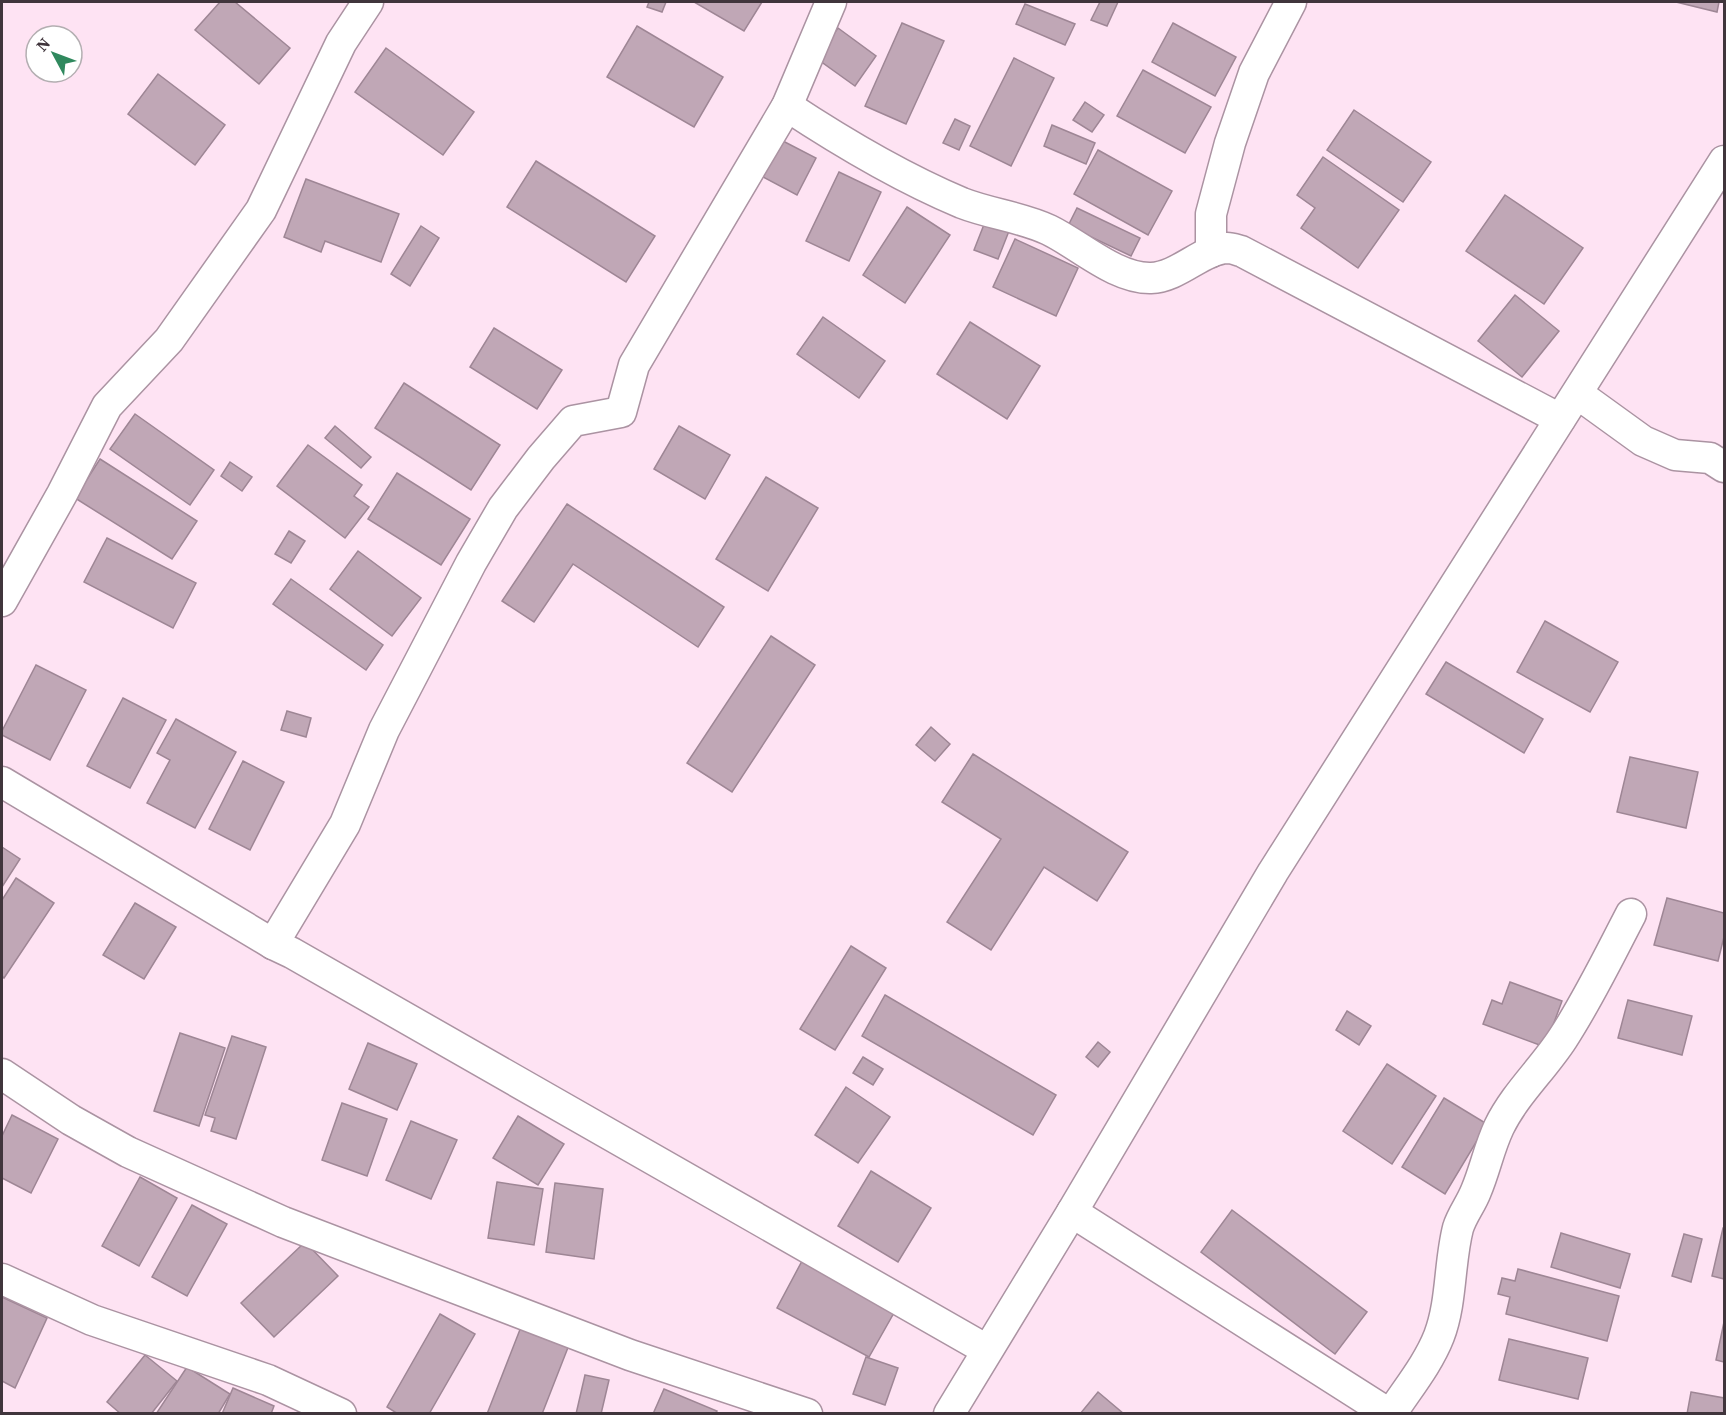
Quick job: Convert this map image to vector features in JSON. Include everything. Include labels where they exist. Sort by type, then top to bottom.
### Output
[{"type":"street","points":[[2,601],[62,494],[107,406],[169,340],[261,210],[341,43],[368,2]]},
{"type":"street","points":[[273,944],[345,824],[384,730],[465,573],[503,508],[573,421],[621,412],[634,365],[787,106],[831,2]]},
{"type":"street","points":[[1211,252],[1211,214],[1230,143],[1254,73],[1291,2]]},
{"type":"street","points":[[787,106],[850,147],[886,167],[964,204],[1048,229],[1125,273],[1152,278],[1181,269],[1211,252],[1227,248],[1241,251],[1560,419]]},
{"type":"street","points":[[949,1413],[1072,1212],[1273,872],[1725,161]]},
{"type":"street","points":[[1578,394],[1643,441],[1675,454],[1710,458],[1725,467]]},
{"type":"street","points":[[2,782],[273,944],[987,1350]]},
{"type":"street","points":[[1072,1212],[1390,1413],[1430,1355],[1438,1337],[1445,1318],[1458,1229],[1477,1190],[1500,1126],[1516,1098],[1563,1039],[1631,914]]},
{"type":"street","points":[[2,1074],[71,1120],[128,1152],[284,1222],[630,1355],[807,1413]]},
{"type":"street","points":[[2,1279],[92,1320],[268,1380],[341,1413]]},
{"type":"building","points":[[220,2],[235,2],[290,48],[259,84],[195,30]]},
{"type":"building","points":[[649,2],[666,2],[662,12],[647,7]]},
{"type":"building","points":[[694,2],[762,2],[744,31]]},
{"type":"building","points":[[1100,2],[1118,2],[1107,26],[1091,20]]},
{"type":"building","points":[[1676,2],[1719,2],[1717,12]]},
{"type":"building","points":[[1025,4],[1075,24],[1065,45],[1016,24]]},
{"type":"building","points":[[902,23],[944,41],[906,124],[865,106]]},
{"type":"building","points":[[1173,23],[1236,57],[1215,96],[1152,62]]},
{"type":"building","points":[[637,26],[723,77],[694,127],[607,77]]},
{"type":"building","points":[[838,28],[876,56],[855,86],[816,58]]},
{"type":"building","points":[[386,48],[474,112],[443,155],[355,92]]},
{"type":"building","points":[[1014,58],[1054,78],[1011,166],[970,146]]},
{"type":"building","points":[[1143,70],[1211,107],[1185,153],[1117,116]]},
{"type":"building","points":[[158,74],[225,125],[195,165],[128,114]]},
{"type":"building","points":[[1085,102],[1104,115],[1092,132],[1073,120]]},
{"type":"building","points":[[1354,110],[1431,162],[1403,202],[1327,150]]},
{"type":"building","points":[[955,119],[970,126],[959,150],[943,143]]},
{"type":"building","points":[[1052,125],[1095,143],[1086,164],[1044,146]]},
{"type":"building","points":[[781,140],[816,158],[797,195],[763,177]]},
{"type":"building","points":[[1098,150],[1172,191],[1148,235],[1074,194]]},
{"type":"building","points":[[1323,157],[1399,210],[1358,268],[1301,228],[1315,208],[1297,195]]},
{"type":"building","points":[[536,161],[655,236],[626,282],[507,207]]},
{"type":"building","points":[[839,172],[881,192],[849,261],[806,241]]},
{"type":"building","points":[[306,179],[399,214],[381,262],[325,241],[321,252],[284,237]]},
{"type":"building","points":[[1505,195],[1583,248],[1544,304],[1466,251]]},
{"type":"building","points":[[907,207],[950,235],[905,303],[863,275]]},
{"type":"building","points":[[1077,208],[1140,238],[1131,256],[1068,226]]},
{"type":"building","points":[[985,222],[1009,231],[998,259],[974,250]]},
{"type":"building","points":[[421,226],[439,238],[410,286],[391,274]]},
{"type":"building","points":[[1015,239],[1078,268],[1056,316],[993,287]]},
{"type":"building","points":[[1515,295],[1559,331],[1522,377],[1478,341]]},
{"type":"building","points":[[823,317],[885,361],[859,398],[797,354]]},
{"type":"building","points":[[970,322],[1040,366],[1007,419],[937,374]]},
{"type":"building","points":[[494,328],[562,370],[537,409],[470,367]]},
{"type":"building","points":[[404,383],[500,445],[471,490],[375,428]]},
{"type":"building","points":[[135,414],[214,470],[190,505],[110,449]]},
{"type":"building","points":[[335,426],[371,457],[361,468],[325,438]]},
{"type":"building","points":[[679,426],[730,455],[705,499],[654,469]]},
{"type":"building","points":[[308,445],[362,485],[354,496],[369,507],[345,538],[277,486]]},
{"type":"building","points":[[100,459],[197,521],[172,559],[75,498]]},
{"type":"building","points":[[230,462],[252,477],[242,491],[221,476]]},
{"type":"building","points":[[397,473],[470,519],[441,565],[368,519]]},
{"type":"building","points":[[766,477],[818,508],[768,591],[716,559]]},
{"type":"building","points":[[567,504],[724,607],[698,647],[573,564],[534,622],[502,601]]},
{"type":"building","points":[[289,531],[305,541],[291,563],[275,554]]},
{"type":"building","points":[[107,538],[196,583],[173,628],[84,582]]},
{"type":"building","points":[[358,551],[421,598],[392,636],[330,589]]},
{"type":"building","points":[[291,579],[383,645],[366,670],[273,604]]},
{"type":"building","points":[[1545,621],[1618,662],[1590,712],[1517,672]]},
{"type":"building","points":[[771,636],[815,665],[732,792],[687,763]]},
{"type":"building","points":[[1446,662],[1543,719],[1524,753],[1426,694]]},
{"type":"building","points":[[36,665],[86,690],[50,760],[2,735]]},
{"type":"building","points":[[123,698],[166,720],[130,788],[87,766]]},
{"type":"building","points":[[287,711],[311,718],[306,737],[281,730]]},
{"type":"building","points":[[176,719],[236,752],[195,828],[147,803],[170,760],[157,753]]},
{"type":"building","points":[[931,727],[950,744],[935,761],[916,745]]},
{"type":"building","points":[[973,754],[1128,852],[1097,901],[1044,867],[991,950],[947,922],[1001,839],[942,802]]},
{"type":"building","points":[[1630,757],[1698,772],[1686,828],[1617,812]]},
{"type":"building","points":[[243,761],[284,782],[250,850],[209,829]]},
{"type":"building","points":[[2,847],[20,859],[2,887]]},
{"type":"building","points":[[16,878],[54,903],[4,978],[2,976],[2,900]]},
{"type":"building","points":[[1667,898],[1724,913],[1724,937],[1718,961],[1654,945]]},
{"type":"building","points":[[135,903],[176,927],[144,979],[103,955]]},
{"type":"building","points":[[851,946],[886,968],[835,1050],[800,1029]]},
{"type":"building","points":[[1510,982],[1562,1001],[1545,1047],[1483,1024],[1492,1000],[1502,1004]]},
{"type":"building","points":[[885,995],[1056,1095],[1033,1135],[862,1036]]},
{"type":"building","points":[[1628,1000],[1692,1016],[1682,1055],[1618,1038]]},
{"type":"building","points":[[1347,1011],[1371,1026],[1359,1045],[1336,1030]]},
{"type":"building","points":[[180,1033],[225,1048],[199,1126],[154,1111]]},
{"type":"building","points":[[232,1036],[266,1047],[236,1139],[211,1131],[215,1118],[205,1115]]},
{"type":"building","points":[[1098,1042],[1110,1052],[1098,1067],[1086,1057]]},
{"type":"building","points":[[368,1043],[417,1064],[397,1110],[349,1089]]},
{"type":"building","points":[[863,1057],[883,1069],[873,1085],[853,1073]]},
{"type":"building","points":[[1387,1064],[1436,1096],[1392,1164],[1343,1131]]},
{"type":"building","points":[[846,1087],[890,1117],[858,1163],[815,1135]]},
{"type":"building","points":[[1444,1098],[1487,1124],[1445,1194],[1402,1167]]},
{"type":"building","points":[[342,1103],[387,1119],[367,1176],[322,1160]]},
{"type":"building","points":[[12,1115],[58,1139],[31,1193],[2,1178],[2,1136]]},
{"type":"building","points":[[518,1116],[564,1144],[538,1185],[493,1158]]},
{"type":"building","points":[[411,1121],[457,1140],[431,1199],[386,1180]]},
{"type":"building","points":[[871,1171],[931,1208],[898,1262],[838,1226]]},
{"type":"building","points":[[140,1177],[177,1198],[139,1266],[102,1246]]},
{"type":"building","points":[[497,1182],[543,1189],[534,1245],[488,1238]]},
{"type":"building","points":[[555,1183],[603,1189],[594,1259],[546,1252]]},
{"type":"building","points":[[192,1205],[227,1224],[187,1296],[152,1277]]},
{"type":"building","points":[[1232,1210],[1367,1312],[1335,1354],[1201,1252]]},
{"type":"building","points":[[1724,1228],[1724,1279],[1712,1276]]},
{"type":"building","points":[[1561,1233],[1630,1254],[1620,1288],[1551,1267]]},
{"type":"building","points":[[1684,1234],[1702,1239],[1691,1282],[1672,1276]]},
{"type":"building","points":[[305,1242],[338,1276],[274,1337],[241,1303]]},
{"type":"building","points":[[802,1261],[895,1311],[869,1357],[777,1308]]},
{"type":"building","points":[[1518,1269],[1619,1296],[1607,1341],[1506,1314],[1510,1297],[1498,1294],[1502,1278],[1515,1281]]},
{"type":"building","points":[[2,1297],[47,1318],[15,1388],[2,1381]]},
{"type":"building","points":[[440,1314],[475,1334],[429,1414],[398,1414],[387,1407]]},
{"type":"building","points":[[1724,1322],[1724,1362],[1716,1360]]},
{"type":"building","points":[[521,1327],[569,1345],[542,1414],[487,1414]]},
{"type":"building","points":[[1509,1339],[1588,1358],[1578,1399],[1499,1380]]},
{"type":"building","points":[[145,1355],[177,1381],[151,1414],[121,1414],[107,1402]]},
{"type":"building","points":[[866,1357],[898,1368],[885,1405],[853,1394]]},
{"type":"building","points":[[187,1367],[230,1394],[218,1414],[156,1414]]},
{"type":"building","points":[[585,1375],[609,1380],[601,1414],[576,1414]]},
{"type":"building","points":[[233,1388],[274,1406],[271,1414],[222,1414]]},
{"type":"building","points":[[664,1389],[717,1411],[715,1414],[653,1414]]},
{"type":"building","points":[[1098,1392],[1124,1414],[1080,1414]]},
{"type":"building","points":[[1691,1392],[1724,1398],[1724,1414],[1687,1414]]}]
